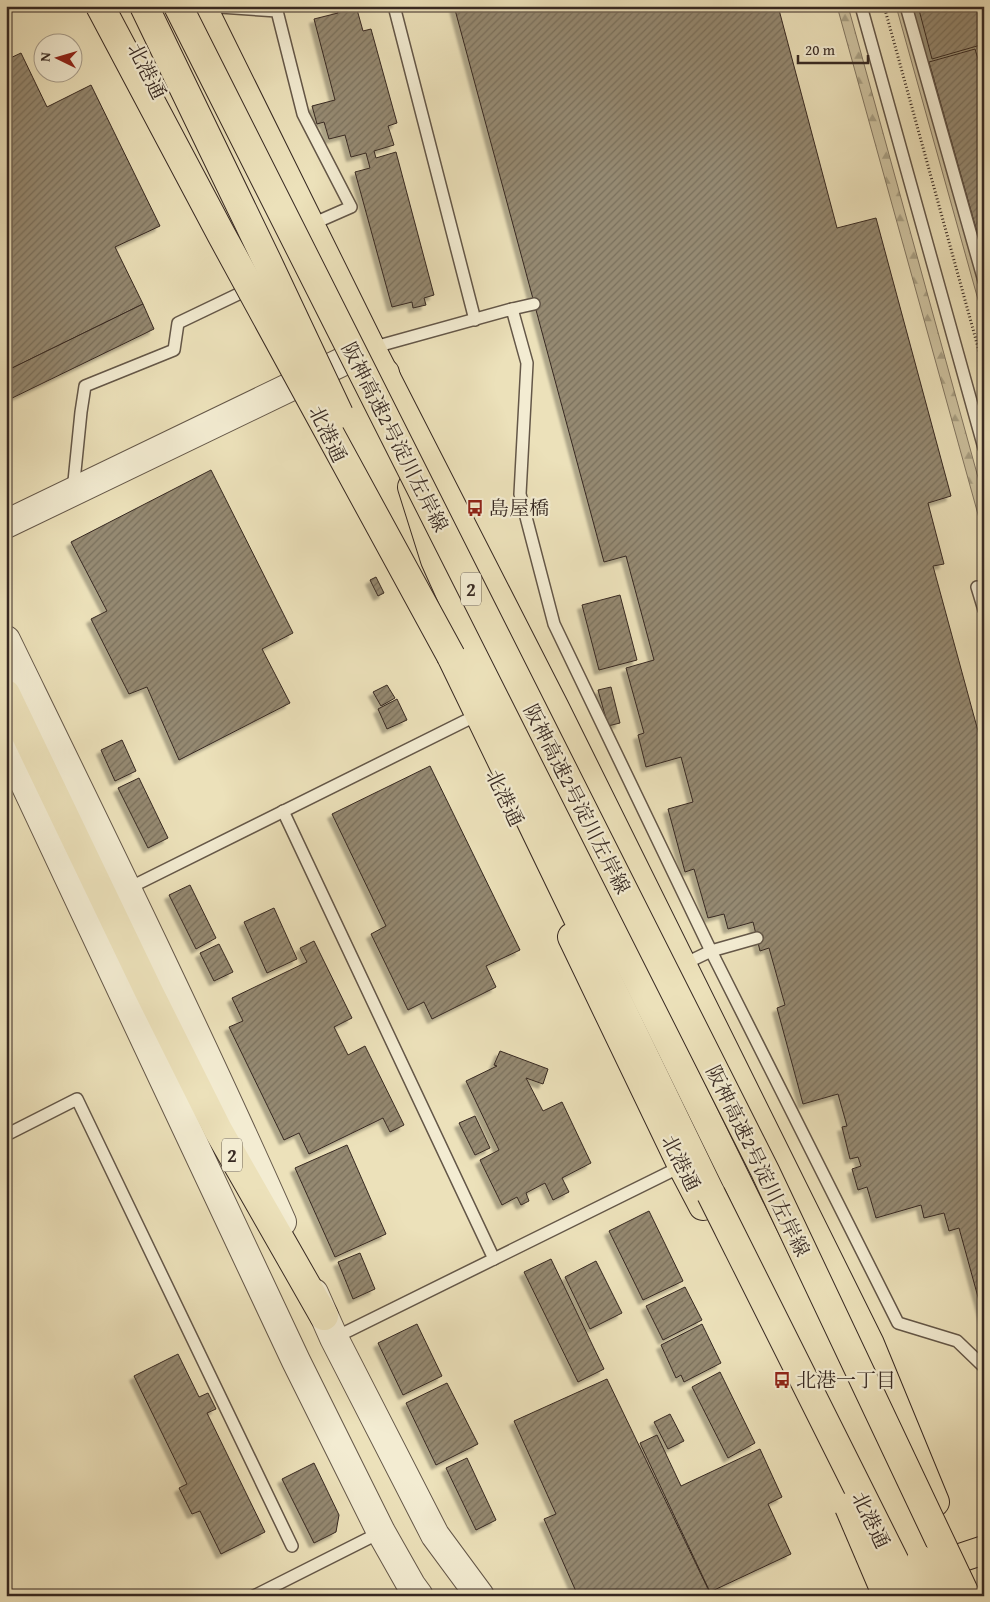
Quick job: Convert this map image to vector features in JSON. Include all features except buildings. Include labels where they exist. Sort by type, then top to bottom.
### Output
[{"type":"main road","points":[[100,6],[225,242],[461,647],[864,1440],[938,1596]]},
{"type":"main road","name":"北港通","points":[[115,6],[302,382],[682,1166],[872,1520],[898,1594]]},
{"type":"main road","name":"阪神高速2号淀川左岸線","points":[[144,6],[272,272],[461,647],[711,1194],[898,1594]]},
{"type":"main road","name":"阪神高速2号淀川左岸線","points":[[178,6],[765,1171],[966,1596]]},
{"type":"main road","points":[[204,6],[310,225],[549,697],[870,1344],[931,1493],[972,1554],[974,1596]]},
{"type":"main road","points":[[385,373],[412,490],[461,647]]},
{"type":"main road","name":"2","points":[[6,694],[148,990],[218,1130],[329,1327]]},
{"type":"main road","points":[[898,1594],[972,1554]]},
{"type":"street","points":[[6,524],[372,348]]},
{"type":"street","points":[[6,640],[233,1111],[329,1327],[435,1535],[480,1596]]},
{"type":"street","points":[[6,744],[296,1361],[381,1532],[419,1596]]},
{"type":"lane","points":[[204,6],[277,11],[303,114],[351,207],[310,225]]},
{"type":"lane","points":[[394,6],[475,320]]},
{"type":"lane","points":[[861,6],[984,448]]},
{"type":"lane","points":[[906,6],[984,281]]},
{"type":"lane","points":[[73,492],[85,386],[174,350],[178,323],[254,286]]},
{"type":"lane","points":[[372,348],[534,304]]},
{"type":"lane","points":[[512,310],[527,363],[520,494],[554,624],[711,951],[898,1323],[957,1342],[984,1367]]},
{"type":"lane","points":[[977,587],[984,610]]},
{"type":"lane","points":[[127,889],[467,720]]},
{"type":"lane","points":[[283,811],[494,1259]]},
{"type":"lane","points":[[682,965],[711,951],[757,938]]},
{"type":"lane","points":[[6,1135],[77,1099],[292,1546]]},
{"type":"lane","points":[[329,1327],[494,1259],[682,1166]]},
{"type":"lane","points":[[254,1596],[381,1532]]},
{"type":"path","points":[[884,6],[984,370]]},
{"type":"green space","points":[[837,6],[848,6],[984,499],[984,536]]},
{"type":"green space","points":[[896,6],[984,6],[984,321]]},
{"type":"place","name":"島屋橋","points":[[475,508]]},
{"type":"place","name":"北港一丁目","points":[[782,1380]]}]
